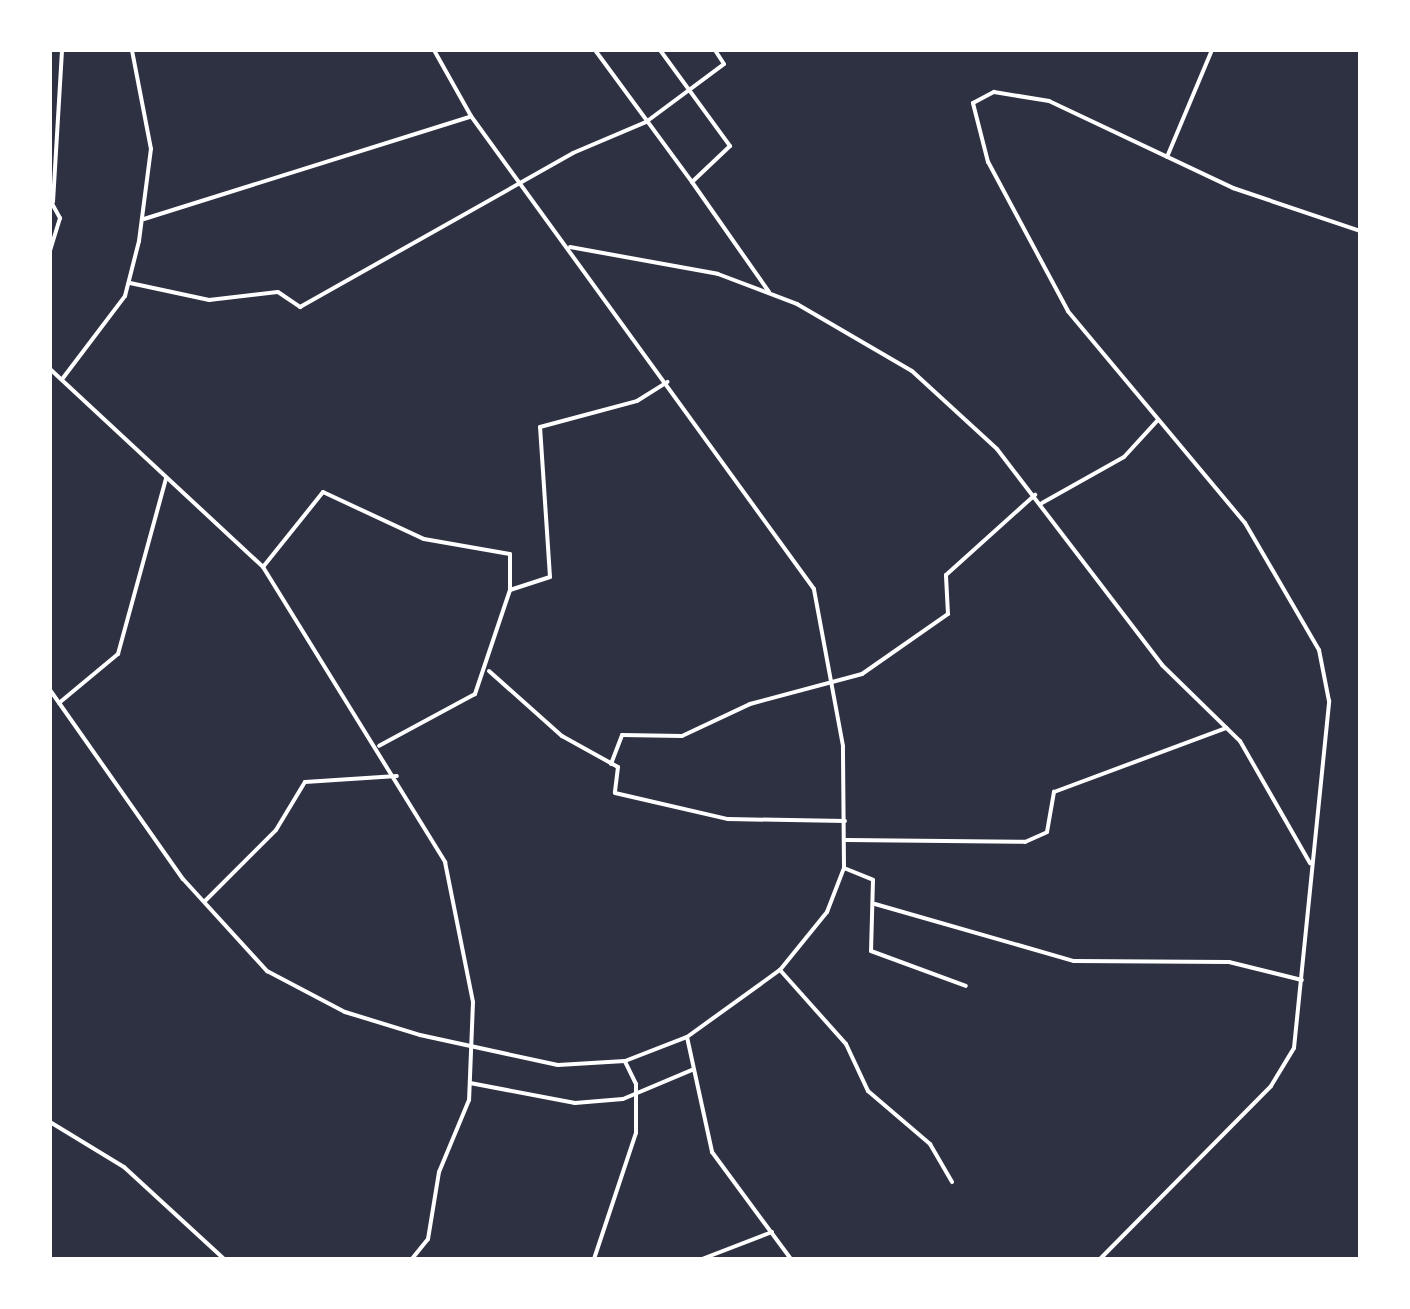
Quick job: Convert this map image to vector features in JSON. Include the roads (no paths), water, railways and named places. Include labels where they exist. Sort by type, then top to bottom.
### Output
[{"type":"street","points":[[50,250],[60,218],[52,201],[62,50]]},
{"type":"street","points":[[63,378],[130,284],[144,219],[151,149],[132,50]]},
{"type":"street","points":[[50,690],[205,901],[298,992],[473,1049],[558,1066],[625,1061],[687,1037],[780,970],[826,912],[844,868],[837,688],[801,564],[471,116],[434,50]]},
{"type":"street","points":[[595,50],[771,294]]},
{"type":"street","points":[[660,50],[730,146],[692,182]]},
{"type":"street","points":[[130,284],[209,300],[278,292],[296,308],[646,122],[724,64],[716,50]]},
{"type":"street","points":[[1167,156],[1212,50]]},
{"type":"street","points":[[1100,1259],[1272,1086],[1294,1048],[1329,701],[1318,650],[1245,522],[1084,336],[1021,230],[976,132],[973,103],[985,93],[1027,94],[1167,156],[1360,231]]},
{"type":"street","points":[[144,219],[471,116]]},
{"type":"street","points":[[569,247],[718,274],[771,294],[912,372],[1036,494],[1162,665],[1251,755],[1310,863]]},
{"type":"street","points":[[50,370],[263,567],[379,746],[445,862],[473,1002],[473,1049],[470,1083],[439,1172],[428,1239],[412,1259]]},
{"type":"street","points":[[510,590],[550,577],[540,426],[637,402],[668,381]]},
{"type":"street","points":[[1042,502],[1124,457],[1157,420]]},
{"type":"street","points":[[59,703],[118,654],[167,476]]},
{"type":"street","points":[[263,567],[323,492],[424,539],[507,550],[510,590],[489,670],[464,704],[379,746]]},
{"type":"street","points":[[845,821],[728,820],[620,795],[612,764],[622,735],[682,736],[750,704],[837,688],[948,614],[946,575],[1036,494]]},
{"type":"street","points":[[489,670],[562,736],[612,764]]},
{"type":"street","points":[[845,840],[1024,842],[1047,832],[1054,792],[1226,728]]},
{"type":"street","points":[[205,901],[276,830],[306,782],[397,776]]},
{"type":"street","points":[[844,868],[873,880],[876,904],[871,951],[966,986]]},
{"type":"street","points":[[876,904],[1074,961],[1228,962],[1303,980]]},
{"type":"street","points":[[780,970],[846,1044],[868,1092],[930,1144],[952,1182]]},
{"type":"street","points":[[687,1037],[712,1152],[791,1259]]},
{"type":"street","points":[[594,1259],[626,1177],[637,1092],[625,1061]]},
{"type":"street","points":[[470,1083],[575,1104],[637,1092],[694,1070]]},
{"type":"street","points":[[50,1122],[124,1167],[224,1259]]},
{"type":"street","points":[[702,1259],[772,1232]]}]
